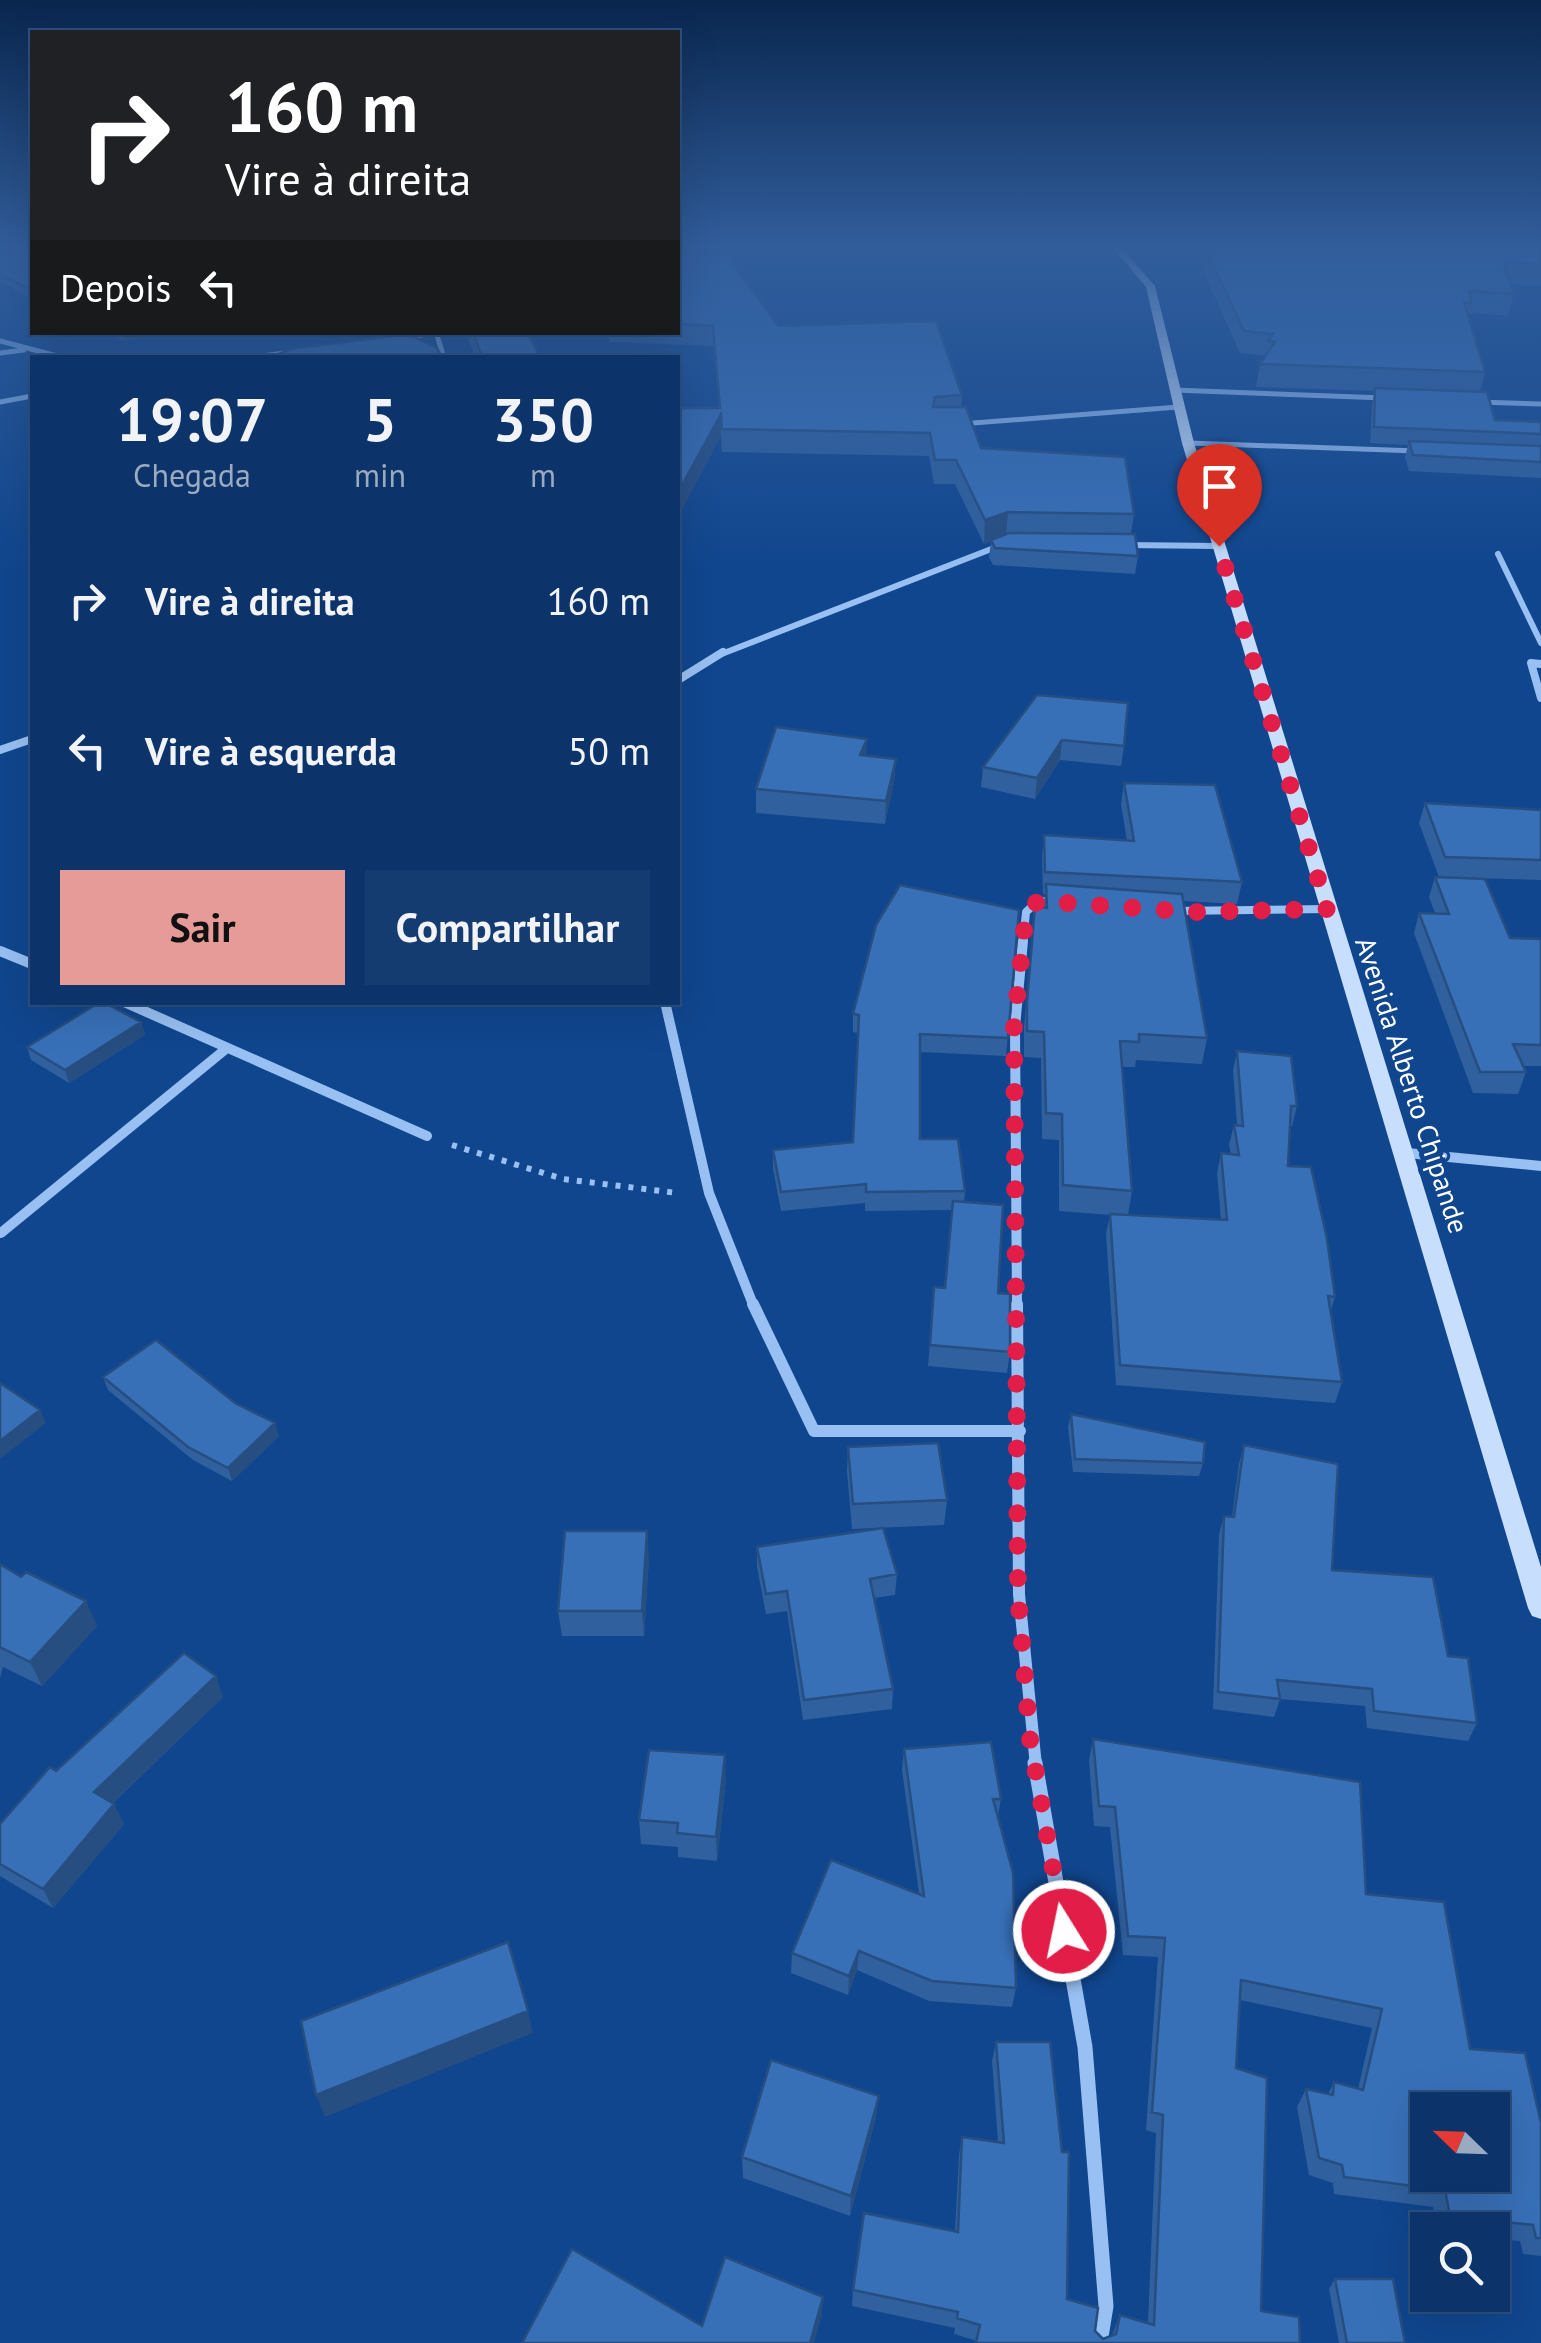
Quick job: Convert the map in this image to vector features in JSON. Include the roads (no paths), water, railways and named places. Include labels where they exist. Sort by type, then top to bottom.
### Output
[{"type":"main road","name":"Avenida Alberto Chipande","points":[[1165,353],[1188,443],[1327,909],[1407,1153],[1541,1608]]},
{"type":"street","points":[[0,402],[30,396]]},
{"type":"street","points":[[956,424],[1176,399],[1386,398]]},
{"type":"street","points":[[1464,402],[1541,404]]},
{"type":"street","points":[[680,679],[724,651],[1006,543]]},
{"type":"street","points":[[1106,545],[1219,546]]},
{"type":"street","points":[[1498,554],[1541,643]]},
{"type":"street","points":[[1541,664],[1531,663],[1541,698]]},
{"type":"street","points":[[0,750],[30,741]]},
{"type":"street","points":[[1081,904],[1038,901],[1026,912],[1014,1027],[1020,1431],[1018,1594],[1030,1739],[1084,2046],[1106,2306],[1100,2343]]},
{"type":"street","points":[[1157,909],[1327,909]]},
{"type":"street","points":[[0,952],[30,963]]},
{"type":"street","points":[[131,1005],[426,1136]]},
{"type":"street","points":[[666,1005],[709,1193],[768,1342],[814,1431],[1020,1431]]},
{"type":"street","points":[[2,1234],[226,1048]]},
{"type":"street","points":[[1407,1153],[1541,1166]]},
{"type":"lane","points":[[1188,443],[1423,452]]}]
